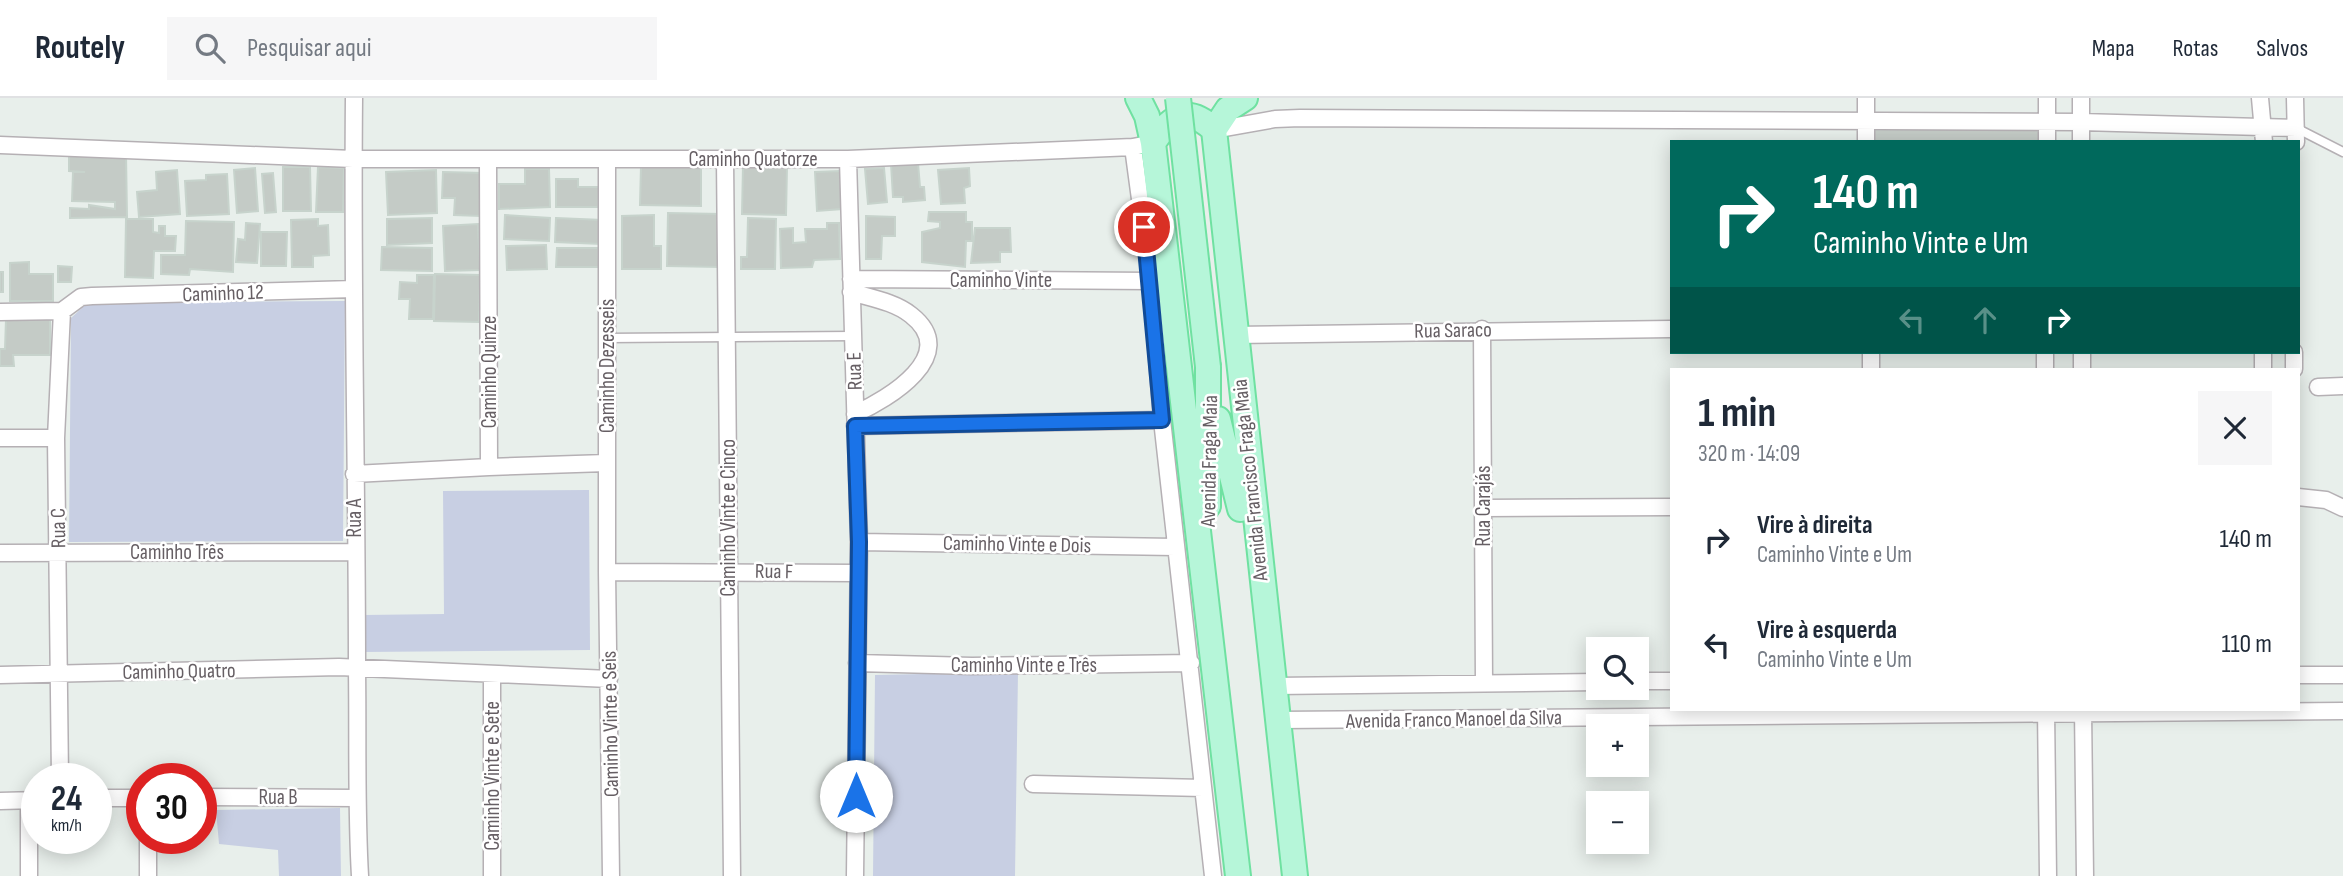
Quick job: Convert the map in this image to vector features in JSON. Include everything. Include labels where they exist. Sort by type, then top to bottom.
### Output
[{"type":"main road","points":[[1138,98],[1147,116],[1143,145],[1206,601],[1238,876]]},
{"type":"main road","points":[[1178,98],[1209,375]]},
{"type":"main road","points":[[1143,145],[1173,119],[1184,116],[1195,116],[1214,130],[1228,108],[1245,98]]},
{"type":"main road","name":"Avenida Francisco Fraga Maia","points":[[1214,130],[1294,876]]},
{"type":"main road","name":"Avenida Fraga Maia","points":[[1206,601],[1209,375]]},
{"type":"main road","name":"Avenida Fraga Maia","points":[[1209,375],[1264,610]]},
{"type":"street","name":"Rua A","points":[[354,98],[354,552],[357,669],[355,798],[360,876]]},
{"type":"street","points":[[1866,98],[1866,140]]},
{"type":"street","points":[[2047,98],[2047,140]]},
{"type":"street","points":[[2081,98],[2081,140]]},
{"type":"street","points":[[2260,98],[2264,134]]},
{"type":"street","points":[[1214,130],[1275,119],[1300,118],[2081,122],[2296,135],[2295,98]]},
{"type":"street","name":"Caminho Quatorze","points":[[0,145],[353,159],[848,159],[1143,145]]},
{"type":"street","points":[[1143,145],[1162,420],[1213,876]]},
{"type":"street","name":"Caminho Quinze","points":[[488,159],[489,467]]},
{"type":"street","name":"Caminho Dezesseis","points":[[607,159],[607,572]]},
{"type":"street","name":"Caminho Vinte e Cinco","points":[[725,159],[732,876]]},
{"type":"street","name":"Rua E","points":[[848,159],[859,542],[855,876]]},
{"type":"street","name":"Caminho Vinte","points":[[851,285],[1151,281]]},
{"type":"street","points":[[851,285],[909,313],[922,325],[928,339],[927,354],[919,372],[855,420]]},
{"type":"street","name":"Caminho 12","points":[[62,311],[81,298],[92,296],[354,289]]},
{"type":"street","points":[[0,312],[62,311]]},
{"type":"street","name":"Rua C","points":[[60,763],[56,438],[62,311]]},
{"type":"street","name":"Rua Saraco","points":[[1234,334],[1482,329],[1670,329]]},
{"type":"street","name":"Rua Carajás","points":[[1482,329],[1484,683]]},
{"type":"street","points":[[2318,387],[2343,386]]},
{"type":"street","points":[[855,420],[1162,420]]},
{"type":"street","points":[[0,438],[56,438]]},
{"type":"street","points":[[354,474],[606,463]]},
{"type":"street","points":[[2300,497],[2326,500],[2343,508]]},
{"type":"street","points":[[1483,508],[1670,507]]},
{"type":"street","name":"Caminho Vinte e Dois","points":[[859,542],[1175,547]]},
{"type":"street","name":"Caminho Três","points":[[0,553],[354,552]]},
{"type":"street","name":"Rua F","points":[[607,572],[857,573]]},
{"type":"street","name":"Caminho Vinte e Seis","points":[[607,572],[611,876]]},
{"type":"street","name":"Caminho Vinte e Três","points":[[857,663],[972,666],[1191,663]]},
{"type":"street","name":"Caminho Quatro","points":[[0,675],[339,667],[492,676],[609,679]]},
{"type":"street","points":[[2300,675],[2343,675]]},
{"type":"street","name":"Caminho Vinte e Sete","points":[[492,676],[492,876]]},
{"type":"street","points":[[1649,681],[1670,681]]},
{"type":"street","name":"Avenida Franco Manoel da Silva","points":[[1275,685],[1586,682]]},
{"type":"street","points":[[2046,711],[2048,876]]},
{"type":"street","name":"Avenida Franco Manoel da Silva","points":[[1279,720],[2046,711]]},
{"type":"street","points":[[2083,711],[2085,876]]},
{"type":"street","name":"Avenida Franco Manoel da Silva","points":[[2300,711],[2343,711]]},
{"type":"street","points":[[1033,785],[1203,788]]},
{"type":"street","name":"Rua B","points":[[217,797],[355,798]]},
{"type":"street","points":[[0,801],[21,800]]},
{"type":"street","points":[[29,876],[30,854]]},
{"type":"street","points":[[148,854],[148,876]]},
{"type":"lane","points":[[2296,135],[2343,152]]},
{"type":"lane","points":[[607,338],[853,336]]},
{"type":"shaded area","points":[[345,301],[343,541],[69,542],[71,318],[84,306],[114,302]]},
{"type":"shaded area","points":[[589,490],[590,650],[364,652],[364,615],[444,614],[443,491]]},
{"type":"shaded area","points":[[1018,672],[1015,876],[873,876],[875,675]]},
{"type":"shaded area","points":[[340,808],[341,876],[279,876],[278,850],[219,844],[217,810]]},
{"type":"building","points":[[2041,127],[2041,140],[1874,140],[1873,130]]},
{"type":"building","points":[[69,153],[126,154],[127,217],[70,218],[70,208],[89,209],[89,205],[115,209],[115,202],[72,201],[73,172],[85,172],[69,171]]},
{"type":"building","points":[[918,163],[920,187],[924,187],[925,200],[903,202],[903,197],[893,197],[891,164]]},
{"type":"building","points":[[641,166],[701,167],[701,206],[640,205]]},
{"type":"building","points":[[743,166],[787,167],[786,215],[742,214]]},
{"type":"building","points":[[283,167],[310,167],[311,211],[283,211]]},
{"type":"building","points":[[318,167],[344,168],[343,212],[316,212]]},
{"type":"building","points":[[255,168],[258,211],[237,213],[234,170]]},
{"type":"building","points":[[884,168],[887,202],[868,204],[865,169]]},
{"type":"building","points":[[969,168],[970,186],[964,188],[965,203],[941,204],[938,170]]},
{"type":"building","points":[[525,169],[549,169],[550,207],[499,209],[499,184],[525,184]]},
{"type":"building","points":[[177,170],[180,214],[139,217],[137,192],[157,190],[156,172]]},
{"type":"building","points":[[436,170],[437,213],[388,215],[386,172]]},
{"type":"building","points":[[840,171],[842,209],[817,211],[815,172]]},
{"type":"building","points":[[443,172],[483,173],[481,216],[454,215],[455,198],[442,198]]},
{"type":"building","points":[[273,173],[276,212],[265,213],[262,174]]},
{"type":"building","points":[[227,174],[229,214],[187,216],[185,181],[206,180],[206,175]]},
{"type":"building","points":[[556,179],[578,179],[578,187],[599,187],[598,207],[556,207]]},
{"type":"building","points":[[929,212],[966,212],[966,222],[972,222],[972,241],[966,241],[965,267],[922,262],[922,232],[940,228],[940,222],[928,221]]},
{"type":"building","points":[[668,213],[721,214],[720,267],[667,266]]},
{"type":"building","points":[[505,215],[550,218],[549,241],[504,239]]},
{"type":"building","points":[[654,215],[654,246],[661,246],[661,269],[622,269],[622,216]]},
{"type":"building","points":[[866,216],[895,217],[895,236],[882,236],[881,259],[866,259]]},
{"type":"building","points":[[432,218],[432,243],[387,245],[387,219]]},
{"type":"building","points":[[556,218],[602,220],[601,244],[555,242]]},
{"type":"building","points":[[748,218],[776,219],[775,269],[741,269],[741,257],[747,257]]},
{"type":"building","points":[[126,219],[153,219],[153,232],[159,233],[159,226],[165,226],[165,236],[176,236],[175,251],[154,251],[153,278],[125,277]]},
{"type":"building","points":[[318,219],[318,226],[328,225],[329,255],[313,256],[313,267],[292,267],[291,220]]},
{"type":"building","points":[[186,221],[234,222],[233,272],[190,269],[189,275],[161,274],[161,255],[185,255]]},
{"type":"building","points":[[246,223],[260,224],[257,263],[236,262],[238,239],[245,240]]},
{"type":"building","points":[[827,223],[839,223],[840,259],[814,260],[812,267],[781,268],[780,229],[793,228],[793,243],[806,242],[805,229],[827,229]]},
{"type":"building","points":[[478,224],[480,270],[445,271],[443,226]]},
{"type":"building","points":[[975,228],[1010,228],[1011,252],[1000,252],[1000,262],[971,263]]},
{"type":"building","points":[[261,232],[287,232],[286,266],[261,266]]},
{"type":"building","points":[[546,245],[547,269],[507,270],[506,246]]},
{"type":"building","points":[[382,247],[432,248],[432,271],[381,270]]},
{"type":"building","points":[[557,248],[598,248],[599,267],[556,267]]},
{"type":"building","points":[[29,262],[29,274],[53,274],[53,301],[10,301],[10,263]]},
{"type":"building","points":[[58,266],[72,267],[71,282],[58,282]]},
{"type":"building","points":[[0,272],[3,272],[3,292],[0,292]]},
{"type":"building","points":[[435,274],[480,275],[479,322],[434,321]]},
{"type":"building","points":[[417,275],[434,275],[433,319],[409,319],[410,299],[399,299],[400,282],[417,283]]},
{"type":"building","points":[[6,319],[50,319],[50,355],[13,355],[14,366],[0,366],[0,349],[5,349]]},
{"type":"route","points":[[856,796],[859,542],[855,426],[1162,420],[1144,227]]}]
